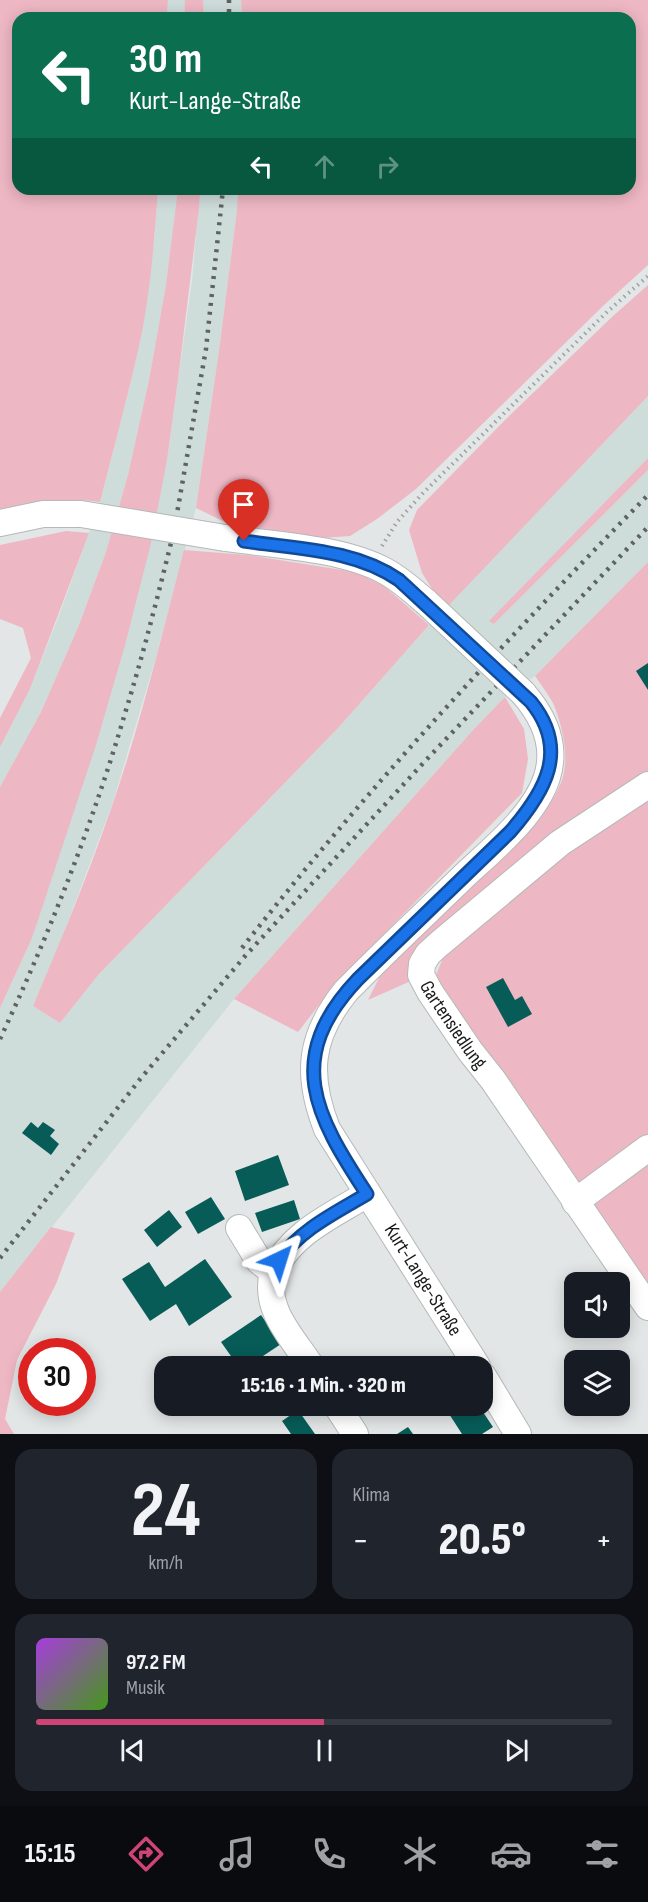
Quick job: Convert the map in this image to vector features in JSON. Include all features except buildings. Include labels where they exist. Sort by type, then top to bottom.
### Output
[{"type":"street","name":"Kurt-Lange-Straße","points":[[0,523],[43,514],[81,514],[331,553],[362,561],[388,572],[426,602],[523,693],[540,712],[546,725],[549,741],[550,767],[543,788],[534,802],[510,832],[358,979],[335,1006],[315,1048],[316,1095],[327,1129],[471,1356]]},
{"type":"street","name":"Gartensiedlung","points":[[648,784],[560,843],[446,938],[428,954],[422,964],[421,975],[470,1051],[493,1080],[648,1307]]},
{"type":"street","points":[[575,1202],[648,1148]]},
{"type":"street","points":[[305,1356],[271,1303],[270,1283],[273,1272],[286,1250],[296,1239],[322,1220],[367,1194]]},
{"type":"street","points":[[239,1228],[258,1261],[273,1272]]},
{"type":"street","points":[[493,1393],[518,1434]]},
{"type":"street","points":[[343,1416],[355,1434]]},
{"type":"path","points":[[398,522],[501,416],[608,311],[648,276]]},
{"type":"shaded area","points":[[0,0],[168,0],[167,12],[12,12],[12,195],[157,195],[143,327],[100,502],[83,500],[0,513]]},
{"type":"shaded area","points":[[168,0],[185,0],[184,12],[167,12]]},
{"type":"shaded area","points":[[185,0],[203,0],[204,12],[184,12]]},
{"type":"shaded area","points":[[203,0],[241,0],[242,12],[204,12]]},
{"type":"shaded area","points":[[241,0],[648,0],[648,265],[416,489],[377,519],[350,536],[322,538],[227,523],[196,508],[219,351],[238,195],[636,195],[636,12],[242,12]]},
{"type":"shaded area","points":[[158,195],[177,195],[166,285],[149,380],[128,475],[106,552],[79,625],[41,712],[0,787],[0,747],[30,689],[100,502],[143,325]]},
{"type":"shaded area","points":[[177,195],[200,195],[167,460],[151,543],[96,745],[32,938],[0,1008],[0,787],[41,712],[79,625],[106,552],[128,475],[149,380],[166,285]]},
{"type":"shaded area","points":[[199,195],[238,195],[219,351],[196,508],[156,657],[112,805],[58,948],[33,1006],[60,1023],[99,974],[339,727],[429,625],[648,396],[648,458],[490,621],[494,624],[648,470],[648,562],[535,676],[505,697],[474,729],[234,999],[0,1292],[0,1008],[32,938],[167,460],[192,281]]},
{"type":"shaded area","points":[[648,285],[648,396],[449,605],[434,592],[422,573],[409,530],[417,510],[505,420]]},
{"type":"shaded area","points":[[648,458],[648,470],[494,624],[489,621]]},
{"type":"shaded area","points":[[66,531],[89,533],[30,689],[0,747],[0,718],[31,658],[23,628],[0,619],[0,545]]},
{"type":"shaded area","points":[[184,550],[247,555],[355,572],[384,586],[429,625],[339,727],[99,974],[60,1023],[33,1006],[84,881],[123,774]]},
{"type":"shaded area","points":[[648,562],[648,789],[641,778],[413,980],[368,1000],[384,968],[528,831],[554,797],[563,776],[564,744],[553,703],[535,676]]},
{"type":"shaded area","points":[[505,697],[524,729],[528,759],[522,793],[336,983],[298,1032],[234,999],[474,729]]},
{"type":"shaded area","points":[[648,793],[648,1295],[458,1012],[436,975],[445,953],[567,847]]},
{"type":"shaded area","points":[[51,1227],[75,1233],[56,1284],[28,1338],[18,1338],[18,1358],[5,1419],[14,1434],[0,1434],[0,1292]]},
{"type":"railway","points":[[229,0],[229,12]]},
{"type":"railway","points":[[176,519],[206,349],[222,195]]},
{"type":"railway","points":[[242,948],[338,830],[439,716],[542,604],[648,495]]},
{"type":"railway","points":[[0,1258],[141,1078],[246,955],[427,759],[648,527]]},
{"type":"railway","points":[[0,1039],[53,918],[85,836],[138,669],[171,543]]},
{"type":"route","points":[[244,541],[331,553],[374,565],[388,572],[426,602],[523,693],[540,712],[546,725],[550,754],[550,767],[543,788],[525,815],[346,991],[327,1020],[315,1048],[316,1095],[327,1129],[367,1194],[322,1220],[296,1239],[279,1260]]}]
